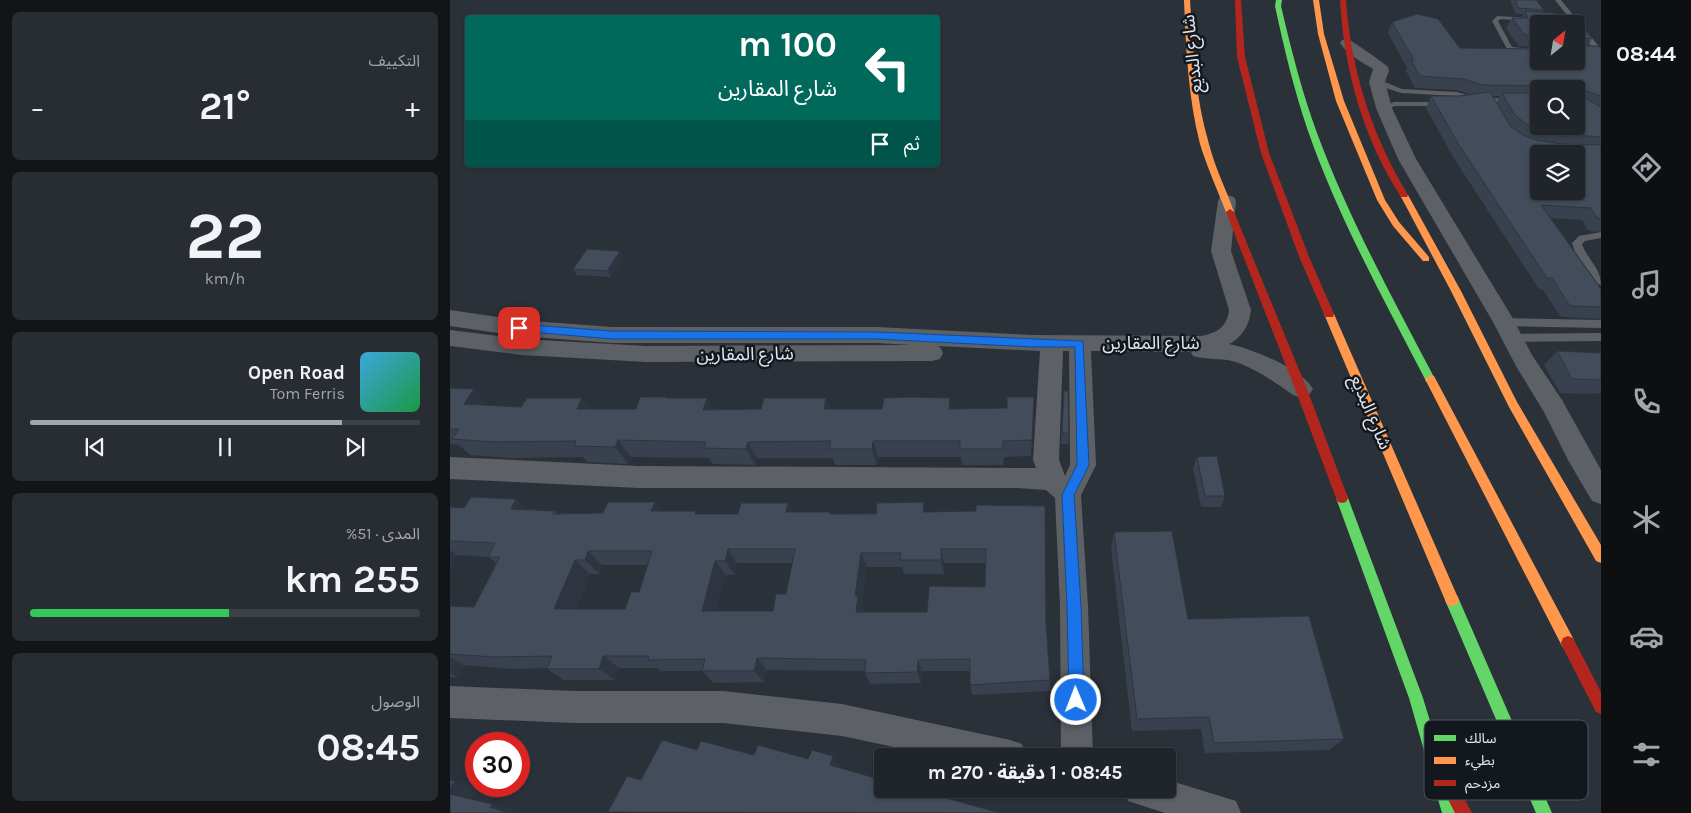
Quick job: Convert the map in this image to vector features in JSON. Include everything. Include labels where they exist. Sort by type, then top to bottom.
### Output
[{"type":"main road","name":"شارع البديع","points":[[1187,0],[1191,60],[1203,134],[1210,161],[1301,389],[1424,723]]},
{"type":"main road","name":"شارع البديع","points":[[1238,0],[1241,57],[1248,94],[1265,154],[1305,259],[1504,720]]},
{"type":"main road","points":[[1316,0],[1322,34],[1340,101],[1381,200],[1407,238],[1456,291]]},
{"type":"main road","points":[[1343,0],[1347,43],[1358,88],[1378,148],[1456,291],[1518,412],[1601,557]]},
{"type":"main road","points":[[1279,3],[1290,60],[1319,148],[1373,270],[1601,707]]},
{"type":"main road","name":"شارع البديع","points":[[1446,800],[1450,813]]},
{"type":"main road","points":[[1457,800],[1464,813]]},
{"type":"main road","name":"شارع البديع","points":[[1538,800],[1544,813]]},
{"type":"street","points":[[1347,43],[1354,51],[1380,67],[1381,71],[1377,82],[1384,108],[1407,159],[1554,408],[1577,453],[1601,493]]},
{"type":"street","name":"شارع المقارين","points":[[1080,348],[1201,344],[1213,342],[1232,333],[1237,326],[1240,310],[1221,251],[1227,200]]},
{"type":"street","name":"شارع المقارين","points":[[450,318],[519,328],[612,335],[877,335],[1052,347],[1230,352],[1269,366],[1301,389]]},
{"type":"street","name":"شارع المقارين","points":[[450,338],[530,348],[646,354],[1052,347]]},
{"type":"street","points":[[1052,347],[1046,460],[1060,487],[1074,606],[1077,748]]},
{"type":"street","points":[[1060,487],[1083,465],[1080,348]]},
{"type":"street","points":[[450,468],[639,477],[1017,477],[1060,487]]},
{"type":"street","points":[[450,702],[574,707],[723,707],[842,720],[973,748]]},
{"type":"street","points":[[1172,798],[1224,813]]},
{"type":"lane","points":[[1558,0],[1570,15]]},
{"type":"lane","points":[[1530,19],[1499,17],[1495,21],[1509,48],[1530,52]]},
{"type":"lane","points":[[1585,34],[1599,51],[1598,54],[1585,54]]},
{"type":"lane","points":[[1377,82],[1401,91],[1457,94],[1476,100]]},
{"type":"lane","points":[[1462,104],[1476,100],[1530,100]]},
{"type":"lane","points":[[1487,100],[1493,112]]},
{"type":"lane","points":[[1384,108],[1394,104],[1453,104]]},
{"type":"lane","points":[[1601,235],[1582,238],[1577,243],[1580,252],[1601,282]]},
{"type":"lane","points":[[1508,330],[1601,324]]},
{"type":"lane","points":[[1508,330],[1601,337]]},
{"type":"building","points":[[1515,0],[1536,0],[1544,10],[1518,8]]},
{"type":"building","points":[[1525,11],[1554,13],[1556,15],[1530,15],[1530,35],[1525,35],[1512,18],[1528,18]]},
{"type":"building","points":[[1417,14],[1438,19],[1460,48],[1530,49],[1530,70],[1585,70],[1585,46],[1599,46],[1601,49],[1601,96],[1585,90],[1585,80],[1530,80],[1530,86],[1483,85],[1463,79],[1420,76],[1411,60],[1414,60],[1392,22]]},
{"type":"building","points":[[1585,30],[1592,38],[1585,39]]},
{"type":"building","points":[[1490,92],[1511,127],[1525,136],[1536,140],[1562,144],[1601,145],[1601,219],[1596,217],[1591,208],[1541,205],[1601,289],[1601,307],[1570,306],[1552,278],[1547,278],[1459,145],[1431,96],[1459,96]]},
{"type":"building","points":[[1502,93],[1530,93],[1530,127],[1515,115]]},
{"type":"building","points":[[1585,98],[1601,107],[1601,137],[1576,135],[1585,135]]},
{"type":"building","points":[[587,249],[620,251],[607,271],[573,269]]},
{"type":"building","points":[[1557,351],[1601,353],[1601,380],[1572,379]]},
{"type":"building","points":[[450,388],[474,389],[464,404],[521,407],[527,398],[582,398],[577,409],[636,409],[640,397],[707,398],[703,410],[761,409],[764,398],[826,398],[824,409],[882,409],[884,398],[910,397],[950,398],[949,409],[1007,408],[1007,397],[1034,397],[1032,440],[1003,441],[1003,449],[960,449],[960,441],[873,441],[872,449],[829,449],[831,441],[748,442],[746,449],[704,448],[706,442],[618,440],[615,447],[574,446],[576,441],[495,442],[452,439],[459,429],[450,429]]},
{"type":"building","points":[[1064,391],[1068,391],[1069,433],[1062,433]]},
{"type":"building","points":[[1217,456],[1225,496],[1205,496],[1197,457]]},
{"type":"building","points":[[471,497],[516,499],[511,509],[555,511],[553,514],[603,513],[608,502],[655,502],[651,511],[696,511],[695,514],[738,514],[741,503],[788,503],[786,512],[830,512],[830,514],[876,514],[877,503],[924,502],[923,512],[976,511],[976,505],[1045,506],[1046,623],[1050,680],[970,685],[970,659],[918,660],[917,672],[865,673],[866,660],[757,658],[754,671],[702,671],[705,659],[648,660],[649,656],[603,656],[599,669],[547,669],[552,656],[494,657],[450,654],[450,606],[474,607],[500,557],[488,557],[495,543],[450,541],[450,507],[464,508]],"holes":[[[728,549],[795,549],[786,594],[776,594],[773,611],[702,611],[715,561],[725,561]],[[941,549],[986,549],[985,587],[929,586],[927,612],[856,612],[858,596],[855,596],[861,553],[901,553],[900,560],[941,560]],[[588,551],[652,551],[639,592],[631,592],[625,609],[554,609],[575,560],[585,560]]]},
{"type":"building","points":[[1172,531],[1188,619],[1309,616],[1344,739],[1214,743],[1209,717],[1137,719],[1114,532]]},
{"type":"building","points":[[662,740],[697,750],[701,741],[754,755],[758,745],[808,759],[812,750],[833,756],[830,765],[874,778],[874,798],[945,798],[1001,813],[608,812],[627,776],[641,780]]},
{"type":"building","points":[[450,780],[455,781],[450,788]]},
{"type":"building","points":[[450,794],[492,804],[490,807],[508,813],[450,813]]},
{"type":"traffic: fast","points":[[1279,0],[1278,6],[1296,78],[1319,149],[1358,237],[1430,379]]},
{"type":"traffic: fast","points":[[1342,498],[1416,698],[1424,725]]},
{"type":"traffic: fast","points":[[1452,600],[1504,720]]},
{"type":"traffic: fast","points":[[1446,800],[1450,813]]},
{"type":"traffic: fast","points":[[1538,800],[1544,813]]},
{"type":"traffic: slow","points":[[1187,0],[1193,82],[1204,143],[1230,212]]},
{"type":"traffic: slow","points":[[1316,0],[1321,34],[1340,101],[1381,200],[1396,224],[1426,259]]},
{"type":"traffic: slow","points":[[1404,195],[1456,291],[1513,404],[1601,557]]},
{"type":"traffic: slow","points":[[1329,314],[1452,600]]},
{"type":"traffic: slow","points":[[1430,379],[1568,643]]},
{"type":"traffic: jam","points":[[1238,0],[1241,57],[1265,153],[1305,259],[1329,314]]},
{"type":"traffic: jam","points":[[1343,0],[1346,38],[1364,113],[1381,154],[1404,195]]},
{"type":"traffic: jam","points":[[1230,212],[1301,389],[1342,498]]},
{"type":"traffic: jam","points":[[1568,643],[1601,707]]},
{"type":"traffic: jam","points":[[1457,800],[1464,813]]},
{"type":"route","points":[[519,328],[612,335],[877,335],[1032,344],[1080,344],[1083,465],[1068,495],[1074,606],[1076,700]]}]
